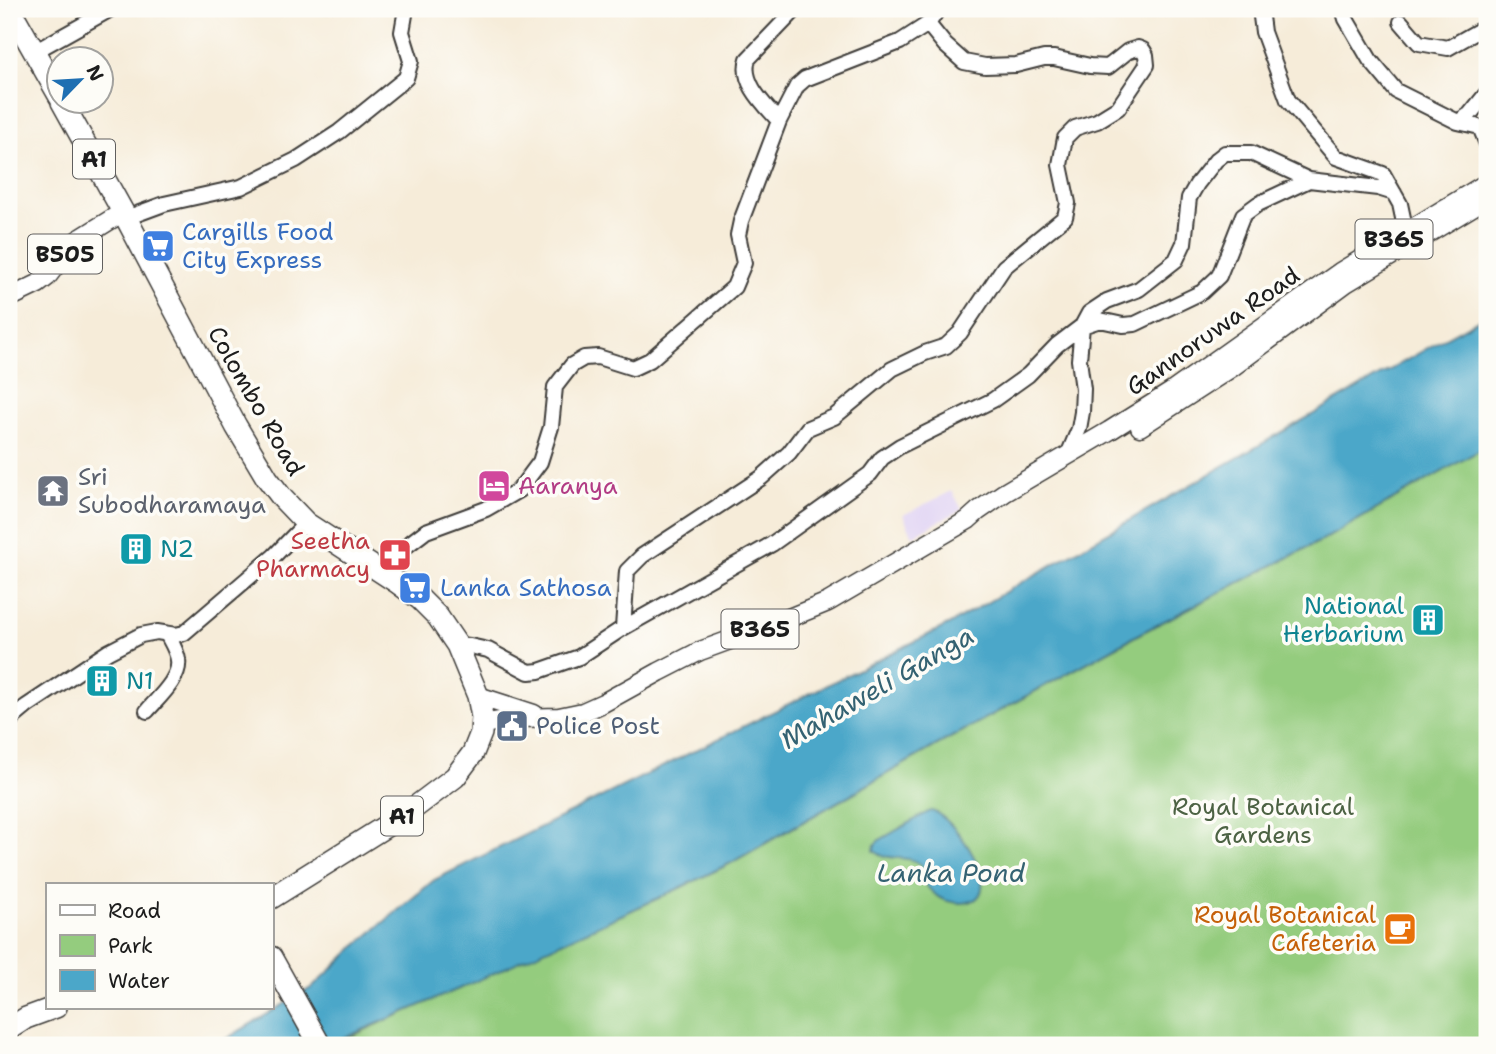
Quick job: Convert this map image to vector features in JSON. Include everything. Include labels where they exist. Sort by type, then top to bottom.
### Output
[{"type":"highway","name":"Colombo Road","points":[[10,9],[46,73]]},
{"type":"highway","name":"Colombo Road","points":[[70,116],[256,461],[283,499],[306,523],[384,573],[429,608],[457,645],[478,696],[482,724],[478,743],[463,767],[446,784],[410,811],[273,897]]},
{"type":"highway","points":[[273,961],[320,1045]]},
{"type":"highway","points":[[9,1029],[26,1018],[51,1009]]},
{"type":"main road","name":"Gannoruwa Road","points":[[968,520],[998,509],[1163,412],[1231,368],[1348,267],[1487,183]]},
{"type":"main road","name":"Gannoruwa Road","points":[[482,724],[519,718],[559,717],[583,712],[700,651],[828,602],[968,520],[1004,493],[1143,411],[1306,304],[1487,198]]},
{"type":"main road","name":"B505","points":[[9,298],[47,277],[66,251],[78,240],[124,215]]},
{"type":"main road","name":"Gannoruwa Road","points":[[478,696],[544,717]]},
{"type":"street","points":[[34,52],[111,9]]},
{"type":"street","points":[[124,215],[241,187],[296,160],[339,132],[406,78],[411,61],[402,32],[406,9]]},
{"type":"street","points":[[779,121],[760,100],[747,77],[745,67],[748,59],[796,9]]},
{"type":"street","points":[[384,573],[401,550],[425,531],[485,509],[519,490],[540,461],[551,427],[555,387],[572,365],[584,358],[598,357],[633,368],[650,360],[734,287],[744,263],[738,235],[741,221],[779,121],[797,86],[805,79],[900,42],[928,24],[938,9]]},
{"type":"street","points":[[1260,9],[1263,32],[1288,100],[1336,157],[1383,174],[1400,204],[1406,232]]},
{"type":"street","points":[[1343,9],[1370,60],[1396,91],[1458,121],[1480,127],[1487,144]]},
{"type":"street","points":[[1401,22],[1419,43],[1448,48],[1487,26]]},
{"type":"street","points":[[623,628],[627,571],[642,556],[761,478],[789,453],[808,428],[834,417],[892,369],[946,346],[960,333],[1003,267],[1065,218],[1068,203],[1060,165],[1065,138],[1074,128],[1097,121],[1118,108],[1147,65],[1146,55],[1138,48],[1128,51],[1108,67],[1054,58],[1016,65],[985,66],[964,62],[945,45],[928,24]]},
{"type":"street","points":[[1458,121],[1470,114],[1487,93]]},
{"type":"street","points":[[1068,455],[1079,429],[1082,412],[1083,389],[1079,360],[1082,326],[1089,313],[1107,301],[1139,289],[1176,260],[1184,243],[1189,198],[1216,160],[1225,153],[1251,153],[1309,180],[1378,188],[1394,193]]},
{"type":"street","points":[[457,645],[488,650],[528,672],[539,671],[579,657],[623,628],[772,544],[870,474],[883,458],[900,446],[993,400],[1028,374],[1057,345],[1082,326],[1100,320],[1123,326],[1135,324],[1202,292],[1220,276],[1243,215],[1258,204],[1309,180]]},
{"type":"street","points":[[9,721],[108,652],[141,635],[157,632],[176,635],[184,633],[274,556],[306,523]]},
{"type":"street","points":[[147,710],[168,688],[178,669],[178,659],[167,634]]},
{"type":"shaded area","points":[[952,491],[962,509],[913,536],[903,515]]},
{"type":"green space","name":"Royal Botanical Gardens","points":[[1487,446],[1487,1045],[335,1045],[729,864],[939,744],[1139,634],[1328,537]]},
{"type":"water","name":"Mahaweli Ganga","points":[[1487,315],[1487,446],[1328,537],[1139,634],[729,864],[663,896],[332,1045],[216,1045],[314,986],[359,943],[434,880],[948,625]]},
{"type":"water","name":"Lanka Pond","points":[[930,811],[940,815],[952,826],[974,857],[981,873],[982,888],[976,899],[962,903],[942,899],[925,884],[920,864],[874,851],[878,841]]},
{"type":"place","name":"Cargills Food City Express","points":[[158,246]]},
{"type":"place","name":"Aaranya","points":[[494,486]]},
{"type":"place","name":"Sri Subodharamaya","points":[[53,491]]},
{"type":"place","name":"N2","points":[[136,549]]},
{"type":"place","name":"Seetha Pharmacy","points":[[395,555]]},
{"type":"place","name":"Lanka Sathosa","points":[[415,588]]},
{"type":"place","name":"National Herbarium","points":[[1428,620]]},
{"type":"place","name":"N1","points":[[102,681]]},
{"type":"place","name":"Police Post","points":[[512,726]]},
{"type":"place","name":"Royal Botanical Cafeteria","points":[[1400,929]]}]
